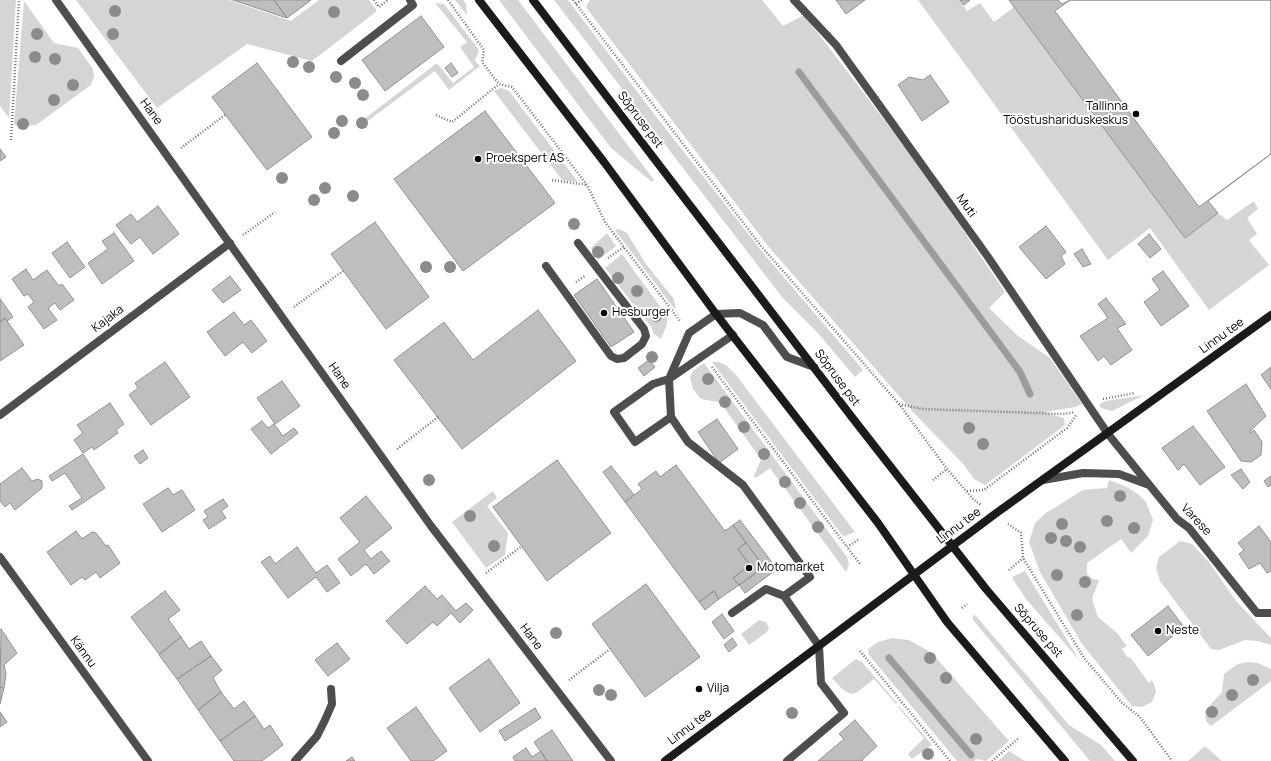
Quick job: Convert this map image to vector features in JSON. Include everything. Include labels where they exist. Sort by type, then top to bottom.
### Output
[{"type":"main road","points":[[479,0],[604,162],[716,314],[878,523],[946,622],[1065,761]]},
{"type":"main road","name":"Sõpruse pst","points":[[533,0],[986,589],[1133,761]]},
{"type":"main road","name":"Linnu tee","points":[[665,761],[913,575],[1271,315]]},
{"type":"street","name":"Hane","points":[[56,0],[431,526],[610,761]]},
{"type":"street","points":[[341,61],[413,5],[410,0]]},
{"type":"street","name":"Muti","points":[[794,0],[836,45],[988,257],[1108,434]]},
{"type":"street","name":"Kajaka","points":[[0,416],[230,242]]},
{"type":"street","points":[[546,266],[611,356],[617,359],[624,358],[642,344],[646,336],[644,329],[578,242]]},
{"type":"street","points":[[784,596],[810,577],[743,485],[688,442],[671,417],[669,379],[689,334],[716,314],[740,313],[763,325],[787,357],[814,367]]},
{"type":"street","points":[[671,417],[635,442],[614,412],[653,384],[669,379],[733,335]]},
{"type":"street","name":"Varese","points":[[1108,434],[1177,519],[1189,528],[1257,613],[1271,613]]},
{"type":"street","points":[[1043,480],[1083,473],[1119,474],[1150,485]]},
{"type":"street","name":"Kännu","points":[[0,557],[148,761]]},
{"type":"street","points":[[732,613],[766,589],[784,596],[819,646],[821,683],[844,713],[787,761]]},
{"type":"street","points":[[295,761],[317,736],[332,704],[331,689]]},
{"type":"path","points":[[11,140],[19,0]]},
{"type":"path","points":[[374,0],[379,7],[388,0]]},
{"type":"path","points":[[448,0],[484,50],[482,62],[499,84],[512,87],[587,185],[605,222],[680,322]]},
{"type":"path","points":[[573,0],[761,246],[899,404],[947,469],[973,499]]},
{"type":"path","points":[[576,4],[582,0]]},
{"type":"path","points":[[436,115],[452,122],[499,84]]},
{"type":"path","points":[[178,149],[225,115]]},
{"type":"path","points":[[552,180],[587,185]]},
{"type":"path","points":[[241,236],[275,212]]},
{"type":"path","points":[[293,308],[343,271]]},
{"type":"path","points":[[708,362],[860,564]]},
{"type":"path","points":[[1088,405],[1104,398],[1137,393]]},
{"type":"path","points":[[899,404],[922,409],[1014,413],[1065,414],[1080,411],[1067,428],[984,490],[966,491]]},
{"type":"path","points":[[397,449],[438,417]]},
{"type":"path","points":[[933,480],[947,469]]},
{"type":"path","points":[[1017,530],[1021,533],[1023,558],[1084,658],[1122,703],[1140,717],[1172,761]]},
{"type":"path","points":[[847,547],[858,540]]},
{"type":"path","points":[[486,573],[522,546]]},
{"type":"path","points":[[1009,570],[1023,558]]},
{"type":"path","points":[[962,608],[967,604]]},
{"type":"path","points":[[566,682],[610,649]]},
{"type":"path","points":[[860,651],[950,761]]},
{"type":"path","points":[[992,761],[1019,738]]},
{"type":"shaded area","points":[[0,0],[16,0],[9,118],[0,106]]},
{"type":"shaded area","points":[[76,0],[229,0],[291,21],[319,0],[369,0],[377,11],[312,61],[247,44],[157,108]]},
{"type":"shaded area","points":[[455,0],[463,0],[466,4],[467,15]]},
{"type":"shaded area","points":[[499,0],[518,0],[654,180],[652,182],[611,148]]},
{"type":"shaded area","points":[[554,0],[568,0],[651,110],[764,254],[863,370],[855,377],[816,331],[782,297]]},
{"type":"shaded area","points":[[590,0],[762,0],[783,26],[804,15],[918,164],[1005,292],[989,308],[1018,336],[1050,358],[1082,404],[1075,407],[1044,412],[1064,418],[1065,425],[985,485],[974,479],[964,465],[913,412],[768,246],[588,10],[586,6]]},
{"type":"shaded area","points":[[918,0],[960,0],[967,11],[980,3],[994,22],[1014,7],[1185,237],[1218,213],[1227,220],[1254,201],[1258,209],[1247,218],[1257,234],[1249,240],[1269,265],[1209,310],[1150,228],[1108,260]]},
{"type":"shaded area","points":[[24,1],[54,43],[78,48],[93,69],[94,76],[91,85],[36,125],[20,127],[14,124]]},
{"type":"shaded area","points":[[435,3],[444,4],[479,50],[475,61],[480,66],[449,90],[435,71],[365,123],[363,120],[437,63],[453,83],[474,67],[460,47],[467,42]]},
{"type":"shaded area","points":[[501,88],[509,91],[578,182],[562,180],[494,91]]},
{"type":"shaded area","points":[[619,229],[627,233],[646,264],[674,299],[676,311],[615,230]]},
{"type":"shaded area","points":[[607,233],[616,246],[598,260],[591,248]]},
{"type":"shaded area","points":[[622,254],[667,316],[667,324],[661,339],[653,333],[652,328],[605,268]]},
{"type":"shaded area","points":[[712,362],[719,362],[726,365],[736,375],[855,532],[845,536],[842,535]]},
{"type":"shaded area","points":[[704,363],[847,557],[849,564],[846,572],[770,468],[756,478],[754,476],[761,459],[722,405],[718,402],[701,399],[693,389],[690,377],[693,371]]},
{"type":"shaded area","points":[[1144,395],[1112,411],[1101,408],[1099,404],[1106,401]]},
{"type":"shaded area","points":[[1109,480],[1127,487],[1138,494],[1146,502],[1153,520],[1148,536],[1131,553],[1121,539],[1087,563],[1087,574],[1093,579],[1099,580],[1092,599],[1098,617],[1117,633],[1127,646],[1122,649],[1128,658],[1130,657],[1149,683],[1152,680],[1155,687],[1156,692],[1152,702],[1142,707],[1132,706],[1082,644],[1040,572],[1029,542],[1035,523],[1046,513],[1083,490],[1107,488]]},
{"type":"shaded area","points":[[493,491],[497,498],[487,506],[508,533],[505,555],[486,568],[452,522]]},
{"type":"shaded area","points":[[1180,541],[1192,544],[1209,562],[1236,601],[1271,638],[1271,645],[1258,641],[1245,640],[1219,650],[1211,649],[1160,581],[1156,568],[1159,557]]},
{"type":"shaded area","points":[[1025,571],[1080,661],[1026,599],[1014,581],[1012,577]]},
{"type":"shaded area","points":[[973,615],[976,616],[1069,725],[1101,745],[1115,761],[1090,761],[973,620]]},
{"type":"shaded area","points":[[759,620],[766,622],[769,628],[767,632],[749,645],[741,634]]},
{"type":"shaded area","points":[[892,638],[909,640],[932,653],[1009,741],[986,761],[977,759],[974,761],[957,761],[869,655],[868,649],[878,642]]},
{"type":"shaded area","points":[[856,659],[862,662],[897,703],[896,704],[874,679],[856,693],[851,694],[843,690],[832,678]]},
{"type":"shaded area","points":[[1248,662],[1258,663],[1271,669],[1271,681],[1211,726],[1206,721],[1205,711],[1222,692],[1224,674],[1238,664]]},
{"type":"shaded area","points":[[899,706],[932,745],[912,759],[908,754],[924,738],[898,707]]},
{"type":"shaded area","points":[[1205,746],[1222,761],[1188,761],[1189,760]]},
{"type":"shaded area","points":[[1009,751],[1025,761],[998,761]]},
{"type":"building","points":[[233,0],[274,0],[287,18]]},
{"type":"building","points":[[274,0],[311,0],[287,18]]},
{"type":"building","points":[[836,0],[865,0],[846,14]]},
{"type":"building","points":[[960,0],[970,0],[964,5]]},
{"type":"building","points":[[1009,0],[1058,0],[1062,4],[1070,0],[1271,0],[1271,154],[1208,201],[1218,213],[1185,238]]},
{"type":"building","points":[[1070,0],[1271,0],[1271,154],[1199,207],[1055,11]]},
{"type":"building","points":[[421,16],[444,47],[385,91],[362,60]]},
{"type":"building","points":[[257,63],[312,137],[267,170],[212,97]]},
{"type":"building","points":[[451,63],[458,73],[452,77],[445,68]]},
{"type":"building","points":[[930,75],[949,102],[922,121],[898,85],[909,77],[923,80]]},
{"type":"building","points":[[485,111],[555,203],[463,271],[394,179]]},
{"type":"building","points":[[0,149],[6,157],[0,161]]},
{"type":"building","points":[[158,206],[179,234],[153,254],[140,237],[131,244],[116,225],[131,214],[137,222]]},
{"type":"building","points":[[375,222],[429,297],[386,329],[331,254]]},
{"type":"building","points":[[1046,226],[1066,252],[1061,256],[1065,264],[1046,279],[1019,247]]},
{"type":"building","points":[[114,233],[134,261],[102,284],[88,263],[108,249],[102,241]]},
{"type":"building","points":[[1149,234],[1161,249],[1150,258],[1138,244]]},
{"type":"building","points":[[67,242],[85,267],[70,278],[52,253]]},
{"type":"building","points":[[1082,249],[1091,264],[1083,267],[1074,254]]},
{"type":"building","points":[[26,269],[33,280],[47,270],[59,286],[62,284],[74,300],[60,310],[55,303],[48,308],[57,320],[44,329],[28,307],[34,302],[28,294],[24,296],[12,279]]},
{"type":"building","points":[[1163,271],[1189,306],[1161,326],[1144,302],[1160,290],[1152,279]]},
{"type":"building","points":[[230,276],[241,290],[223,303],[212,290]]},
{"type":"building","name":"Hesburger","points":[[597,279],[634,332],[611,347],[574,295]]},
{"type":"building","points":[[1106,298],[1126,324],[1117,328],[1132,350],[1111,365],[1104,356],[1098,361],[1080,336],[1108,318],[1098,304]]},
{"type":"building","points":[[0,299],[13,317],[7,321],[5,318],[0,322]]},
{"type":"building","points":[[538,310],[576,361],[462,449],[394,360],[444,322],[473,360]]},
{"type":"building","points":[[234,312],[244,325],[251,320],[267,341],[252,353],[243,342],[225,356],[207,332]]},
{"type":"building","points":[[5,318],[24,345],[0,361],[0,322]]},
{"type":"building","points":[[649,360],[655,367],[644,376],[638,368]]},
{"type":"building","points":[[165,362],[190,397],[151,425],[129,395],[138,388],[135,383]]},
{"type":"building","points":[[1271,367],[1271,389],[1261,375]]},
{"type":"building","points":[[282,381],[300,406],[275,424],[257,398]]},
{"type":"building","points":[[1246,384],[1266,416],[1250,431],[1250,433],[1254,430],[1262,442],[1261,455],[1251,462],[1241,461],[1207,411]]},
{"type":"building","points":[[110,403],[124,424],[116,430],[118,433],[94,450],[92,447],[83,453],[74,440],[83,433],[77,425]]},
{"type":"building","points":[[717,419],[738,449],[719,463],[698,432]]},
{"type":"building","points":[[262,421],[268,428],[274,424],[283,436],[294,428],[298,433],[271,454],[251,429]]},
{"type":"building","points":[[1193,426],[1225,467],[1200,485],[1184,464],[1178,470],[1162,448]]},
{"type":"building","points":[[143,450],[148,458],[140,464],[134,456]]},
{"type":"building","points":[[83,454],[105,488],[72,510],[69,506],[82,498],[65,473],[52,481],[49,476]]},
{"type":"building","points":[[557,460],[611,533],[547,581],[493,507]]},
{"type":"building","points":[[676,465],[725,531],[733,525],[746,543],[738,549],[750,565],[733,578],[739,585],[719,599],[714,591],[699,602],[625,502],[642,489],[638,484],[656,471],[660,477]]},
{"type":"building","points":[[611,466],[634,495],[625,502],[603,472]]},
{"type":"building","points":[[22,468],[32,481],[38,479],[42,481],[42,488],[15,510],[10,503],[5,507],[0,501],[0,484]]},
{"type":"building","points":[[1241,469],[1250,482],[1243,489],[1231,475]]},
{"type":"building","points":[[1271,476],[1271,485],[1268,487],[1264,481]]},
{"type":"building","points":[[168,488],[173,495],[182,490],[195,510],[162,532],[143,504]]},
{"type":"building","points":[[366,496],[392,528],[364,550],[371,559],[381,551],[390,561],[374,574],[366,564],[351,576],[338,559],[360,542],[340,518]]},
{"type":"building","points":[[223,499],[228,506],[221,511],[226,518],[209,529],[203,520],[208,517],[204,511]]},
{"type":"building","points":[[740,520],[777,569],[745,593],[739,585],[764,567],[733,525]]},
{"type":"building","points":[[1259,526],[1271,542],[1271,571],[1267,573],[1260,563],[1249,569],[1239,554],[1244,550],[1238,543]]},
{"type":"building","points":[[76,531],[82,539],[92,532],[96,533],[106,546],[108,545],[120,563],[100,578],[96,572],[85,580],[82,577],[71,585],[47,552]]},
{"type":"building","points":[[746,543],[764,567],[739,585],[733,578],[750,565],[738,549]]},
{"type":"building","points":[[297,547],[316,573],[327,565],[340,583],[327,592],[316,577],[288,598],[261,562],[270,556],[275,564]]},
{"type":"building","points":[[646,584],[700,657],[645,697],[592,624]]},
{"type":"building","points":[[425,586],[437,599],[442,595],[456,611],[466,603],[473,610],[460,623],[451,613],[437,626],[433,622],[407,644],[386,621]]},
{"type":"building","points":[[165,591],[180,610],[168,619],[181,637],[159,654],[131,617]]},
{"type":"building","points":[[714,591],[719,599],[705,610],[699,602]]},
{"type":"building","name":"Neste","points":[[1168,606],[1184,627],[1148,656],[1131,635]]},
{"type":"building","points":[[722,614],[734,631],[724,639],[712,622]]},
{"type":"building","points":[[1,629],[17,653],[4,665],[6,674],[4,688],[0,687]]},
{"type":"building","points":[[181,637],[189,649],[201,641],[211,656],[177,679],[159,655]]},
{"type":"building","points":[[732,638],[737,645],[729,652],[724,645]]},
{"type":"building","points":[[337,643],[350,659],[328,676],[315,660]]},
{"type":"building","points":[[211,656],[222,670],[213,678],[221,692],[198,710],[177,679]]},
{"type":"building","points":[[489,659],[520,703],[480,732],[449,688]]},
{"type":"building","points":[[0,687],[4,688],[0,704]]},
{"type":"building","points":[[221,692],[234,709],[244,701],[255,716],[220,741],[198,710]]},
{"type":"building","points":[[416,707],[447,751],[433,761],[411,761],[387,728]]},
{"type":"building","points":[[535,708],[541,718],[505,741],[499,731]]},
{"type":"building","points":[[0,712],[7,722],[0,727]]},
{"type":"building","points":[[255,716],[264,729],[270,725],[283,745],[262,761],[234,761],[220,741]]},
{"type":"building","points":[[855,720],[877,746],[862,760],[863,761],[818,761],[844,739],[839,734]]},
{"type":"building","points":[[552,730],[573,761],[547,761],[534,742]]},
{"type":"building","points":[[526,748],[532,757],[541,751],[547,761],[515,761],[513,757]]},
{"type":"building","points":[[352,757],[355,761],[346,761]]},
{"type":"waterway","points":[[799,72],[1020,372],[1030,394]]},
{"type":"waterway","points":[[889,658],[971,755]]},
{"type":"place","name":"Tallinna Tööstushariduskeskus","points":[[1136,114]]},
{"type":"place","name":"Proekspert AS","points":[[478,159]]},
{"type":"place","name":"Hesburger","points":[[604,313]]},
{"type":"place","name":"Motomarket","points":[[749,568]]},
{"type":"place","name":"Neste","points":[[1158,631]]},
{"type":"place","name":"Vilja","points":[[699,689]]}]
